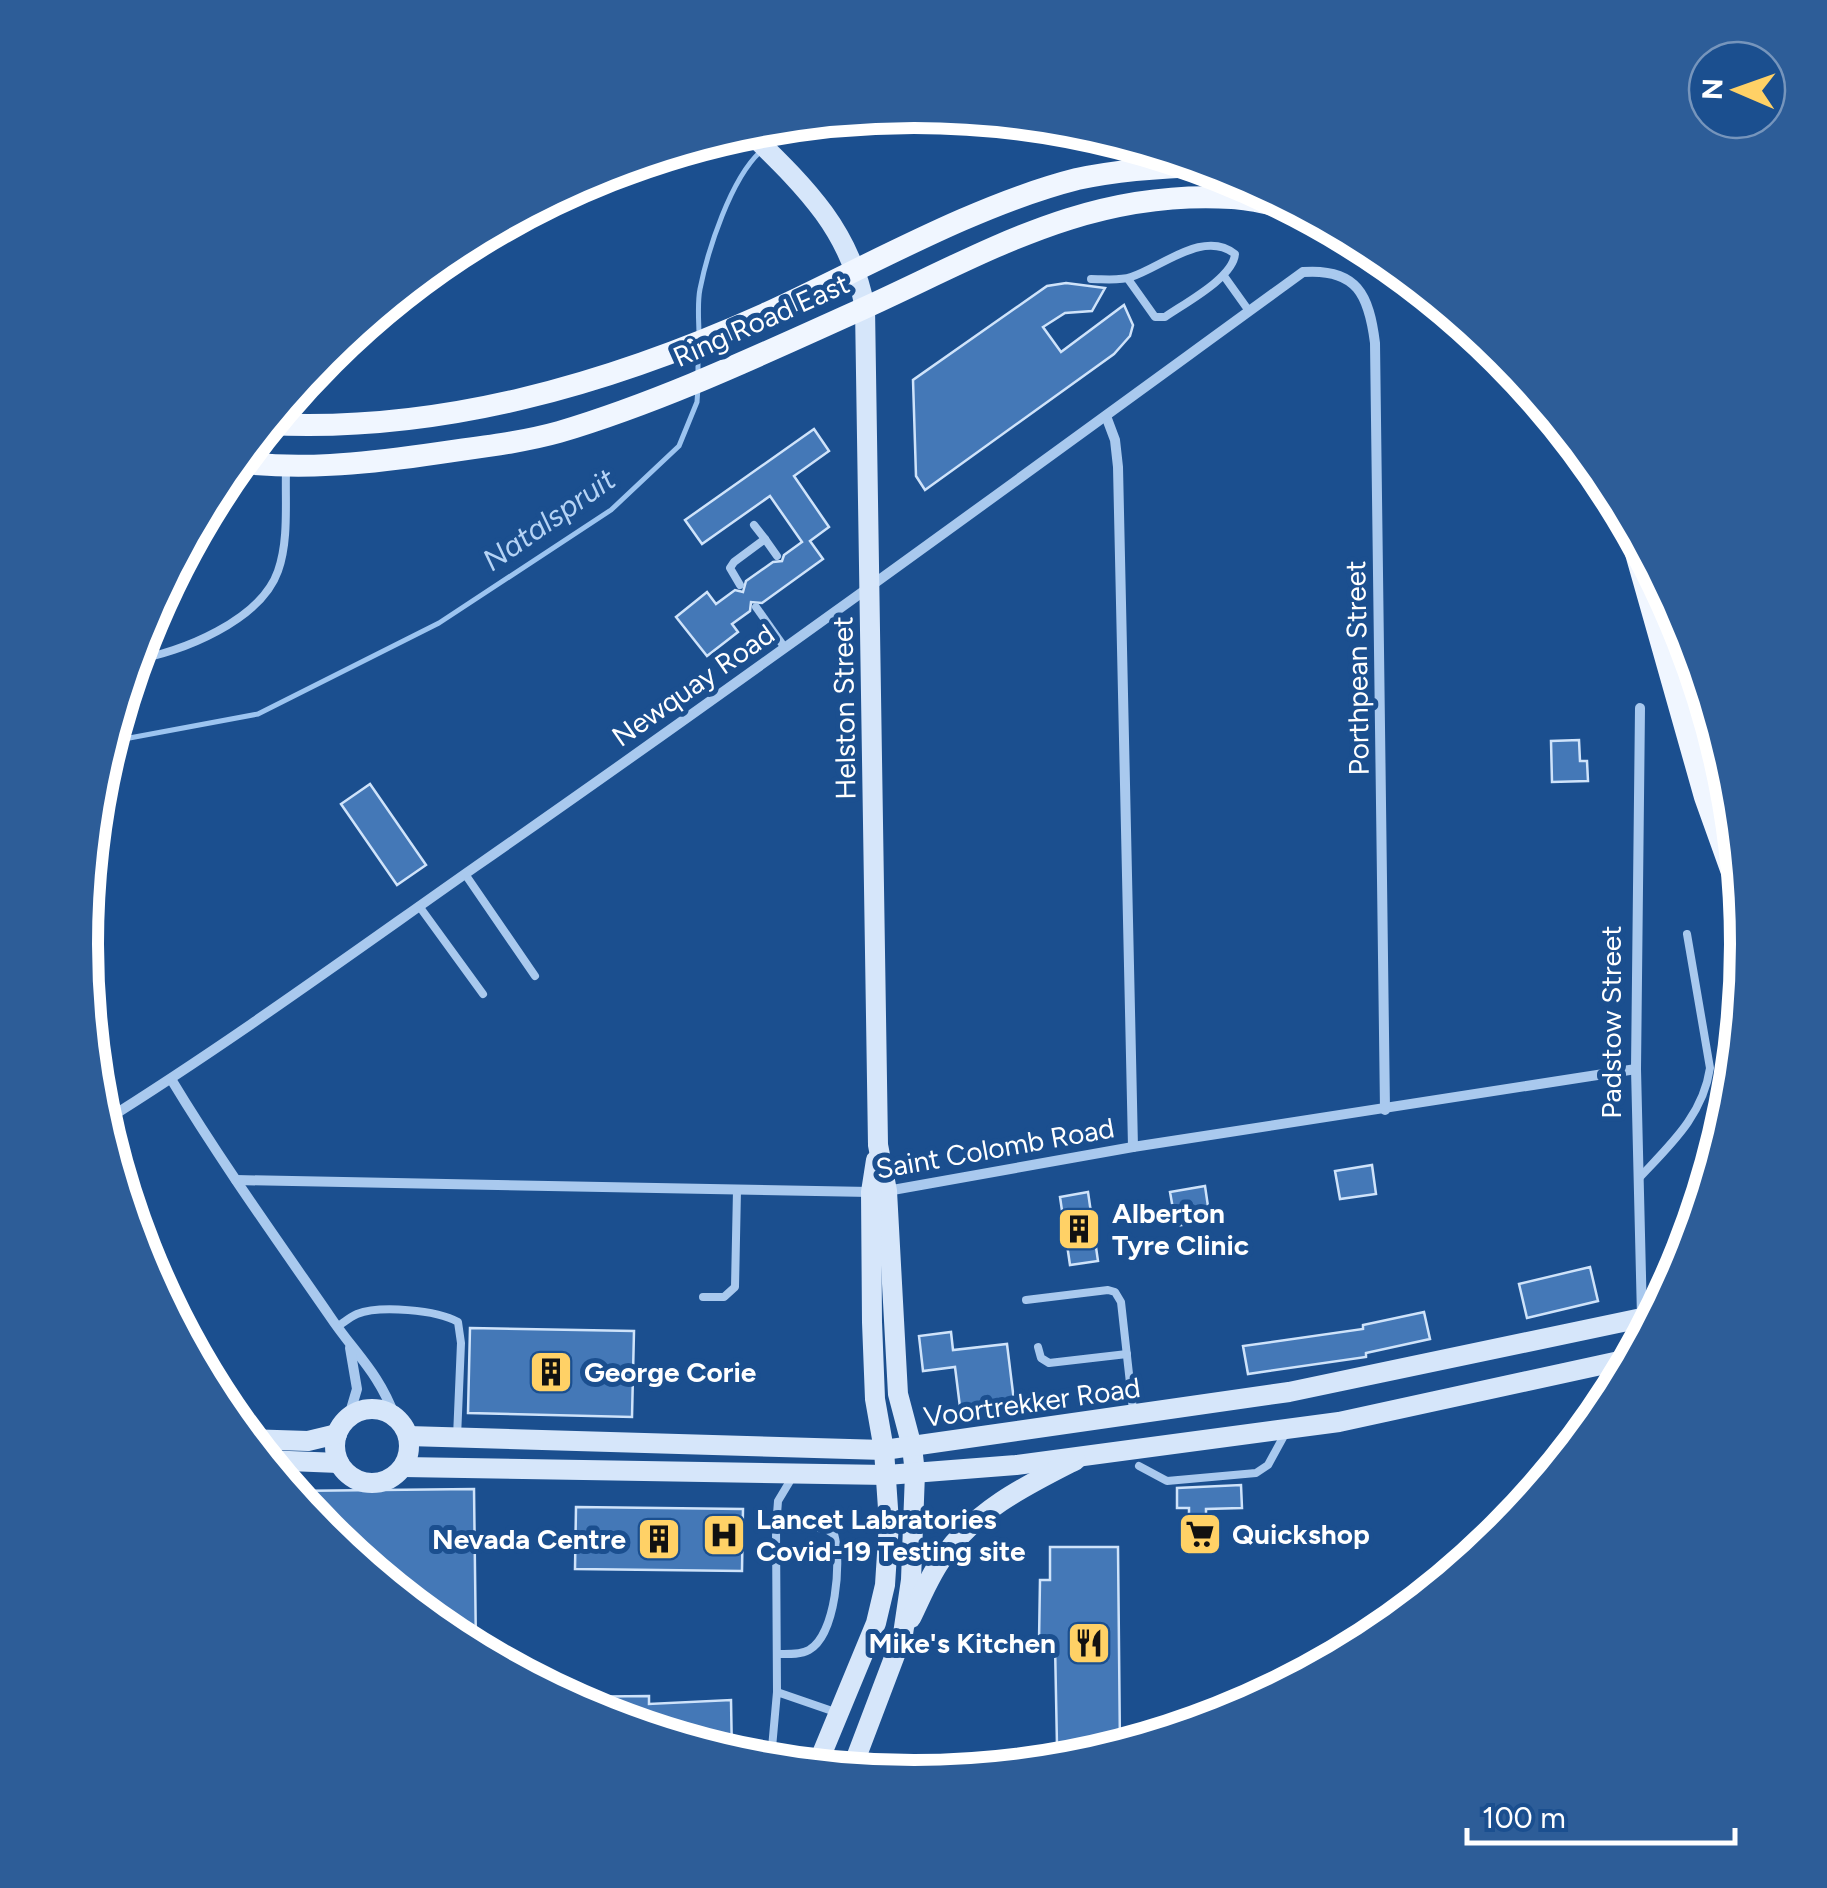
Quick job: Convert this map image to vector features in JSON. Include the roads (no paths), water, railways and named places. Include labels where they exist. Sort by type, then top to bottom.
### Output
[{"type":"main road","points":[[760,143],[826,214],[858,271]]},
{"type":"main road","name":"Ring Road East","points":[[285,424],[374,422],[468,410],[549,394],[627,371],[760,316],[990,208],[1078,179],[1162,167]]},
{"type":"main road","name":"Ring Road East","points":[[254,463],[371,463],[555,433],[634,407],[771,350],[1001,242],[1088,210],[1170,198],[1250,201]]},
{"type":"main road","name":"Helston Street","points":[[821,1754],[876,1624],[885,1585],[889,1523],[884,1450],[875,1398],[879,1192],[870,588],[864,308],[858,271]]},
{"type":"main road","points":[[278,433],[286,466]]},
{"type":"main road","points":[[1644,581],[1724,846]]},
{"type":"main road","points":[[1698,770],[1709,762]]},
{"type":"main road","name":"Helston Street","points":[[855,1758],[903,1634],[911,1580],[912,1447],[898,1394],[879,1192]]},
{"type":"main road","name":"Voortrekker Road","points":[[408,1436],[884,1450],[1289,1392],[1634,1326]]},
{"type":"main road","name":"Voortrekker Road","points":[[283,1461],[339,1464],[352,1478],[370,1484],[389,1480],[403,1466],[914,1474],[1339,1422],[1614,1362]]},
{"type":"main road","points":[[339,1464],[337,1434],[350,1416],[364,1410],[380,1410],[395,1417],[408,1436],[403,1466]]},
{"type":"main road","points":[[265,1440],[308,1441],[337,1434]]},
{"type":"main road","points":[[903,1634],[944,1556],[972,1525],[1021,1487],[1092,1452]]},
{"type":"street","name":"Porthpean Street","points":[[1303,272],[1325,270],[1354,284],[1371,313],[1374,343],[1385,1110]]},
{"type":"street","name":"Newquay Road","points":[[116,1114],[171,1079],[870,588],[1303,272]]},
{"type":"street","points":[[1106,416],[1115,440],[1118,467],[1133,1148]]},
{"type":"street","name":"Padstow Street","points":[[1640,708],[1636,1069],[1647,1301]]},
{"type":"street","name":"Saint Colomb Road","points":[[236,1180],[879,1192],[1636,1069]]},
{"type":"street","points":[[171,1079],[207,1140],[350,1347],[384,1386],[395,1417]]},
{"type":"street","points":[[350,1347],[357,1388],[350,1416]]},
{"type":"lane","points":[[1092,279],[1128,279],[1200,247],[1227,248],[1235,254],[1234,265],[1224,276],[1165,317],[1155,317],[1128,279]]},
{"type":"lane","points":[[1224,276],[1249,312]]},
{"type":"lane","points":[[150,658],[192,642],[248,612],[262,598],[279,568],[283,548],[286,466]]},
{"type":"lane","points":[[754,525],[777,556]]},
{"type":"lane","points":[[740,586],[730,568],[765,540]]},
{"type":"lane","points":[[756,607],[785,648]]},
{"type":"lane","points":[[465,874],[536,976]]},
{"type":"lane","points":[[419,906],[484,994]]},
{"type":"lane","points":[[1640,1178],[1690,1122],[1707,1086],[1710,1068],[1687,934]]},
{"type":"lane","points":[[703,1297],[724,1297],[735,1287],[737,1190]]},
{"type":"lane","points":[[1026,1300],[1115,1292],[1121,1302],[1133,1415]]},
{"type":"lane","points":[[337,1327],[362,1312],[431,1312],[458,1322],[461,1343],[456,1437]]},
{"type":"lane","points":[[1038,1347],[1041,1358],[1049,1362],[1127,1354]]},
{"type":"lane","points":[[1138,1466],[1167,1482],[1256,1473],[1268,1465],[1288,1428]]},
{"type":"lane","points":[[772,1747],[777,1692],[778,1501],[795,1474]]},
{"type":"lane","points":[[776,1528],[826,1529],[834,1534],[838,1564],[836,1591],[820,1639],[807,1651],[777,1654]]},
{"type":"lane","points":[[777,1692],[838,1713]]},
{"type":"waterway","name":"Natalspruit","points":[[768,145],[772,141]]},
{"type":"waterway","name":"Natalspruit","points":[[699,336],[699,295],[715,235],[730,197],[760,152]]},
{"type":"waterway","name":"Natalspruit","points":[[698,347],[698,376]]},
{"type":"waterway","name":"Natalspruit","points":[[124,739],[258,714],[439,623],[611,510],[679,446],[697,402],[698,387]]},
{"type":"place","name":"Alberton Tyre Clinic","points":[[1079,1229]]},
{"type":"place","name":"George Corie","points":[[551,1372]]},
{"type":"place","name":"Quickshop","points":[[1200,1534]]},
{"type":"place","name":"Lancet Labratories Covid-19 Testing site","points":[[724,1535]]},
{"type":"place","name":"Nevada Centre","points":[[659,1539]]},
{"type":"place","name":"Mike's Kitchen","points":[[1089,1643]]}]
